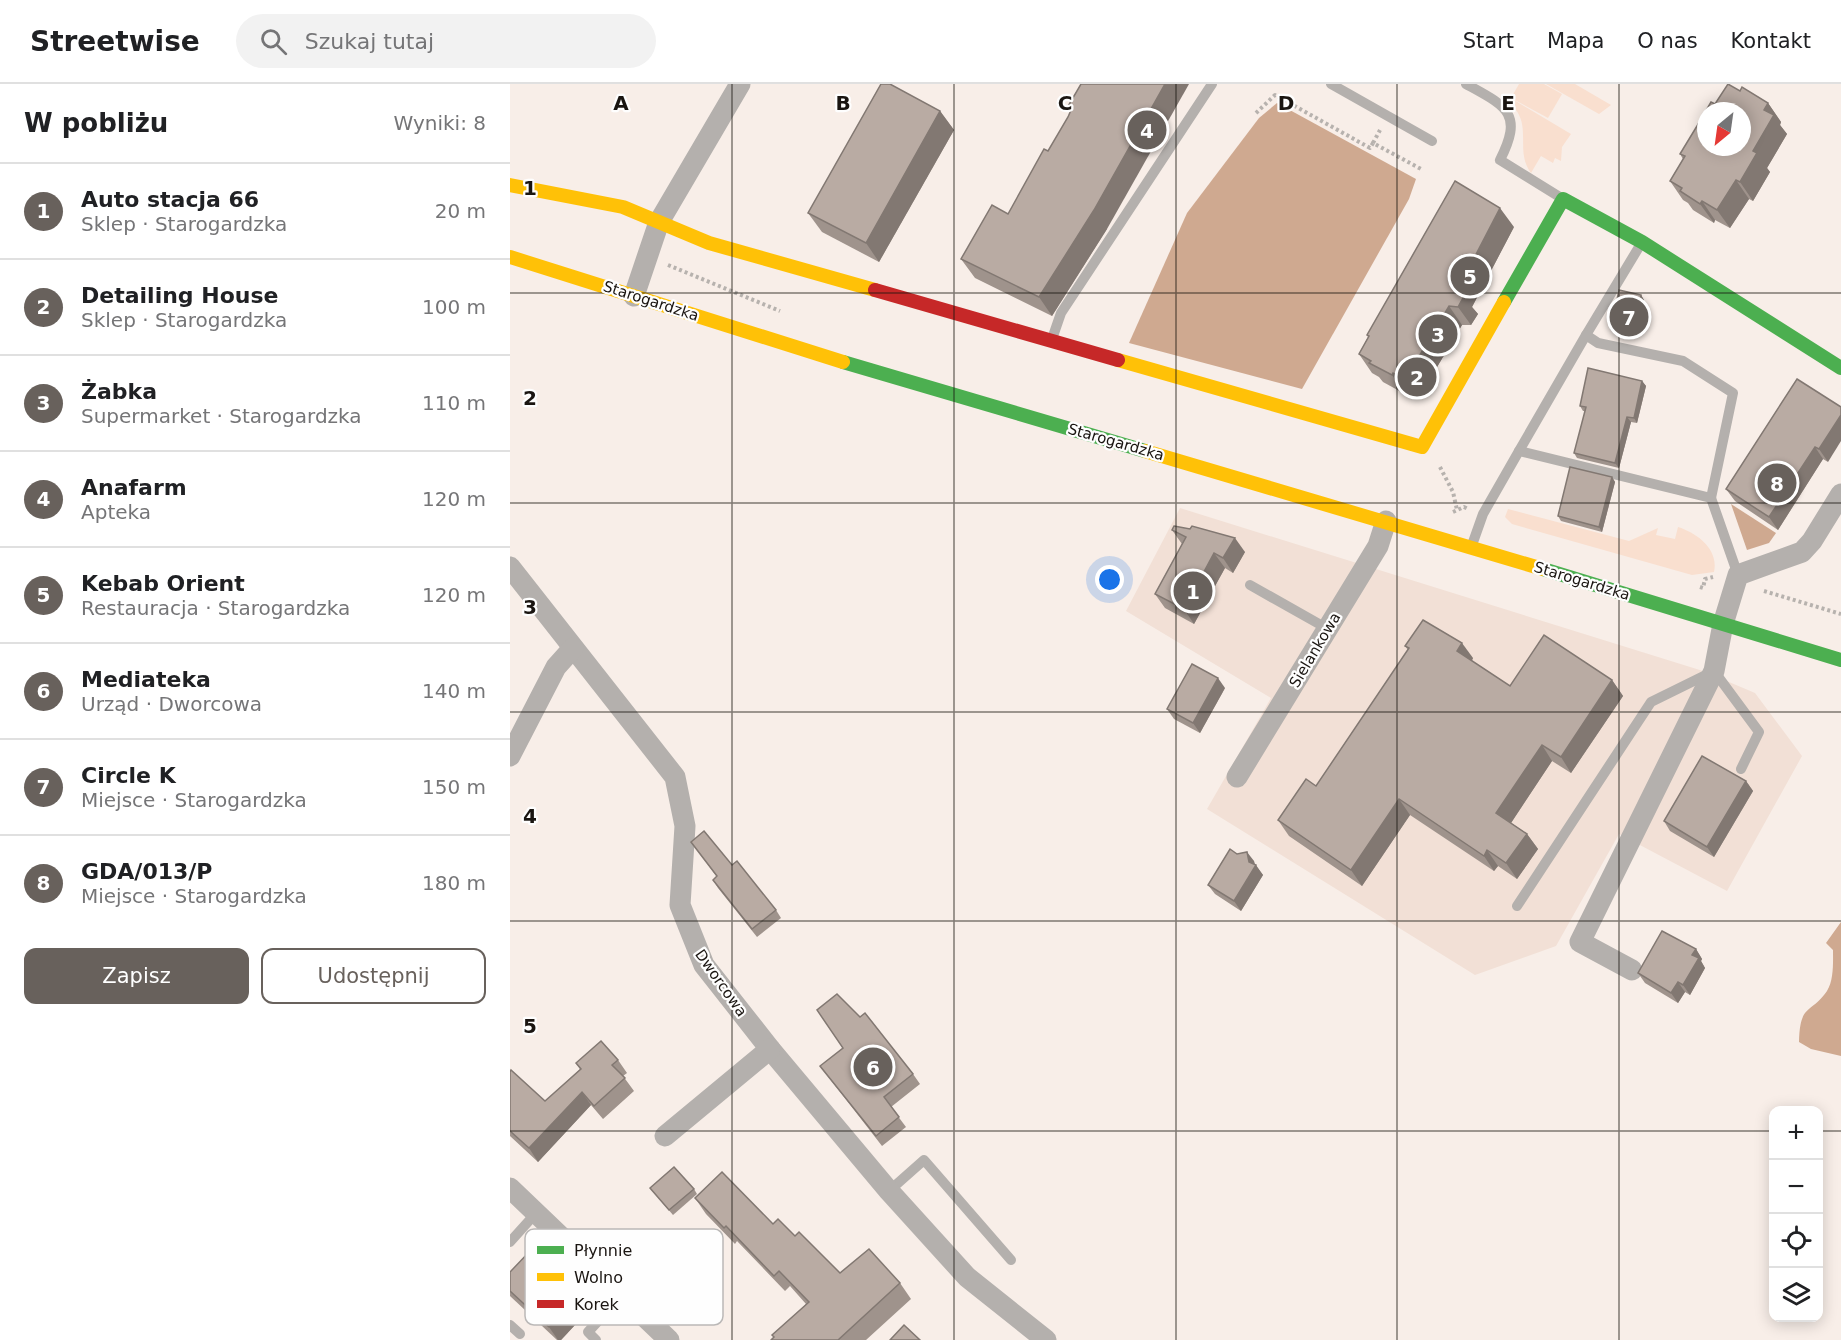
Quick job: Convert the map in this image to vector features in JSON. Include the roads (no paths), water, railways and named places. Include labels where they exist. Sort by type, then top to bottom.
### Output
[{"type":"street","points":[[634,296],[659,222],[740,84]]},
{"type":"street","points":[[510,185],[623,207],[709,243],[1422,447],[1563,199],[1642,242],[1841,368]]},
{"type":"street","name":"Starogardzka","points":[[510,257],[905,382],[1386,521],[1841,660]]},
{"type":"street","points":[[1632,970],[1580,942],[1714,671],[1723,624],[1738,575],[1802,552],[1812,541],[1841,494]]},
{"type":"street","name":"Sielankowa","points":[[1237,777],[1378,546],[1386,521]]},
{"type":"street","name":"Dworcowa","points":[[510,567],[675,777],[685,826],[680,905],[705,965],[770,1049],[889,1191],[980,1290],[1046,1340]]},
{"type":"street","points":[[510,756],[556,667],[573,648]]},
{"type":"street","points":[[665,1136],[770,1049]]},
{"type":"street","points":[[510,1188],[553,1229]]},
{"type":"street","points":[[653,1325],[669,1340]]},
{"type":"lane","points":[[1050,342],[1061,313],[1212,84]]},
{"type":"lane","points":[[1331,84],[1432,141]]},
{"type":"lane","points":[[1466,84],[1492,99],[1511,120],[1512,137],[1500,160],[1563,199]]},
{"type":"lane","points":[[1472,547],[1484,514],[1519,451],[1642,242]]},
{"type":"lane","points":[[1586,335],[1598,343],[1683,361],[1733,393],[1711,498],[1738,575]]},
{"type":"lane","points":[[1519,451],[1711,498]]},
{"type":"lane","points":[[1250,585],[1328,629]]},
{"type":"lane","points":[[1517,906],[1651,702],[1714,671],[1760,732],[1741,769]]},
{"type":"lane","points":[[889,1191],[924,1160],[1011,1260]]},
{"type":"lane","points":[[510,1242],[536,1213]]},
{"type":"lane","points":[[510,1325],[520,1334]]},
{"type":"lane","points":[[594,1325],[588,1332],[596,1340]]},
{"type":"place","name":"Anafarm","points":[[1147,130]]},
{"type":"place","name":"Kebab Orient","points":[[1470,276]]},
{"type":"place","name":"Circle K","points":[[1629,317]]},
{"type":"place","name":"Żabka","points":[[1438,334]]},
{"type":"place","name":"Detailing House","points":[[1417,377]]},
{"type":"place","name":"GDA/013/P","points":[[1777,483]]},
{"type":"place","name":"Auto stacja 66","points":[[1193,591]]},
{"type":"place","name":"Mediateka","points":[[873,1067]]}]
